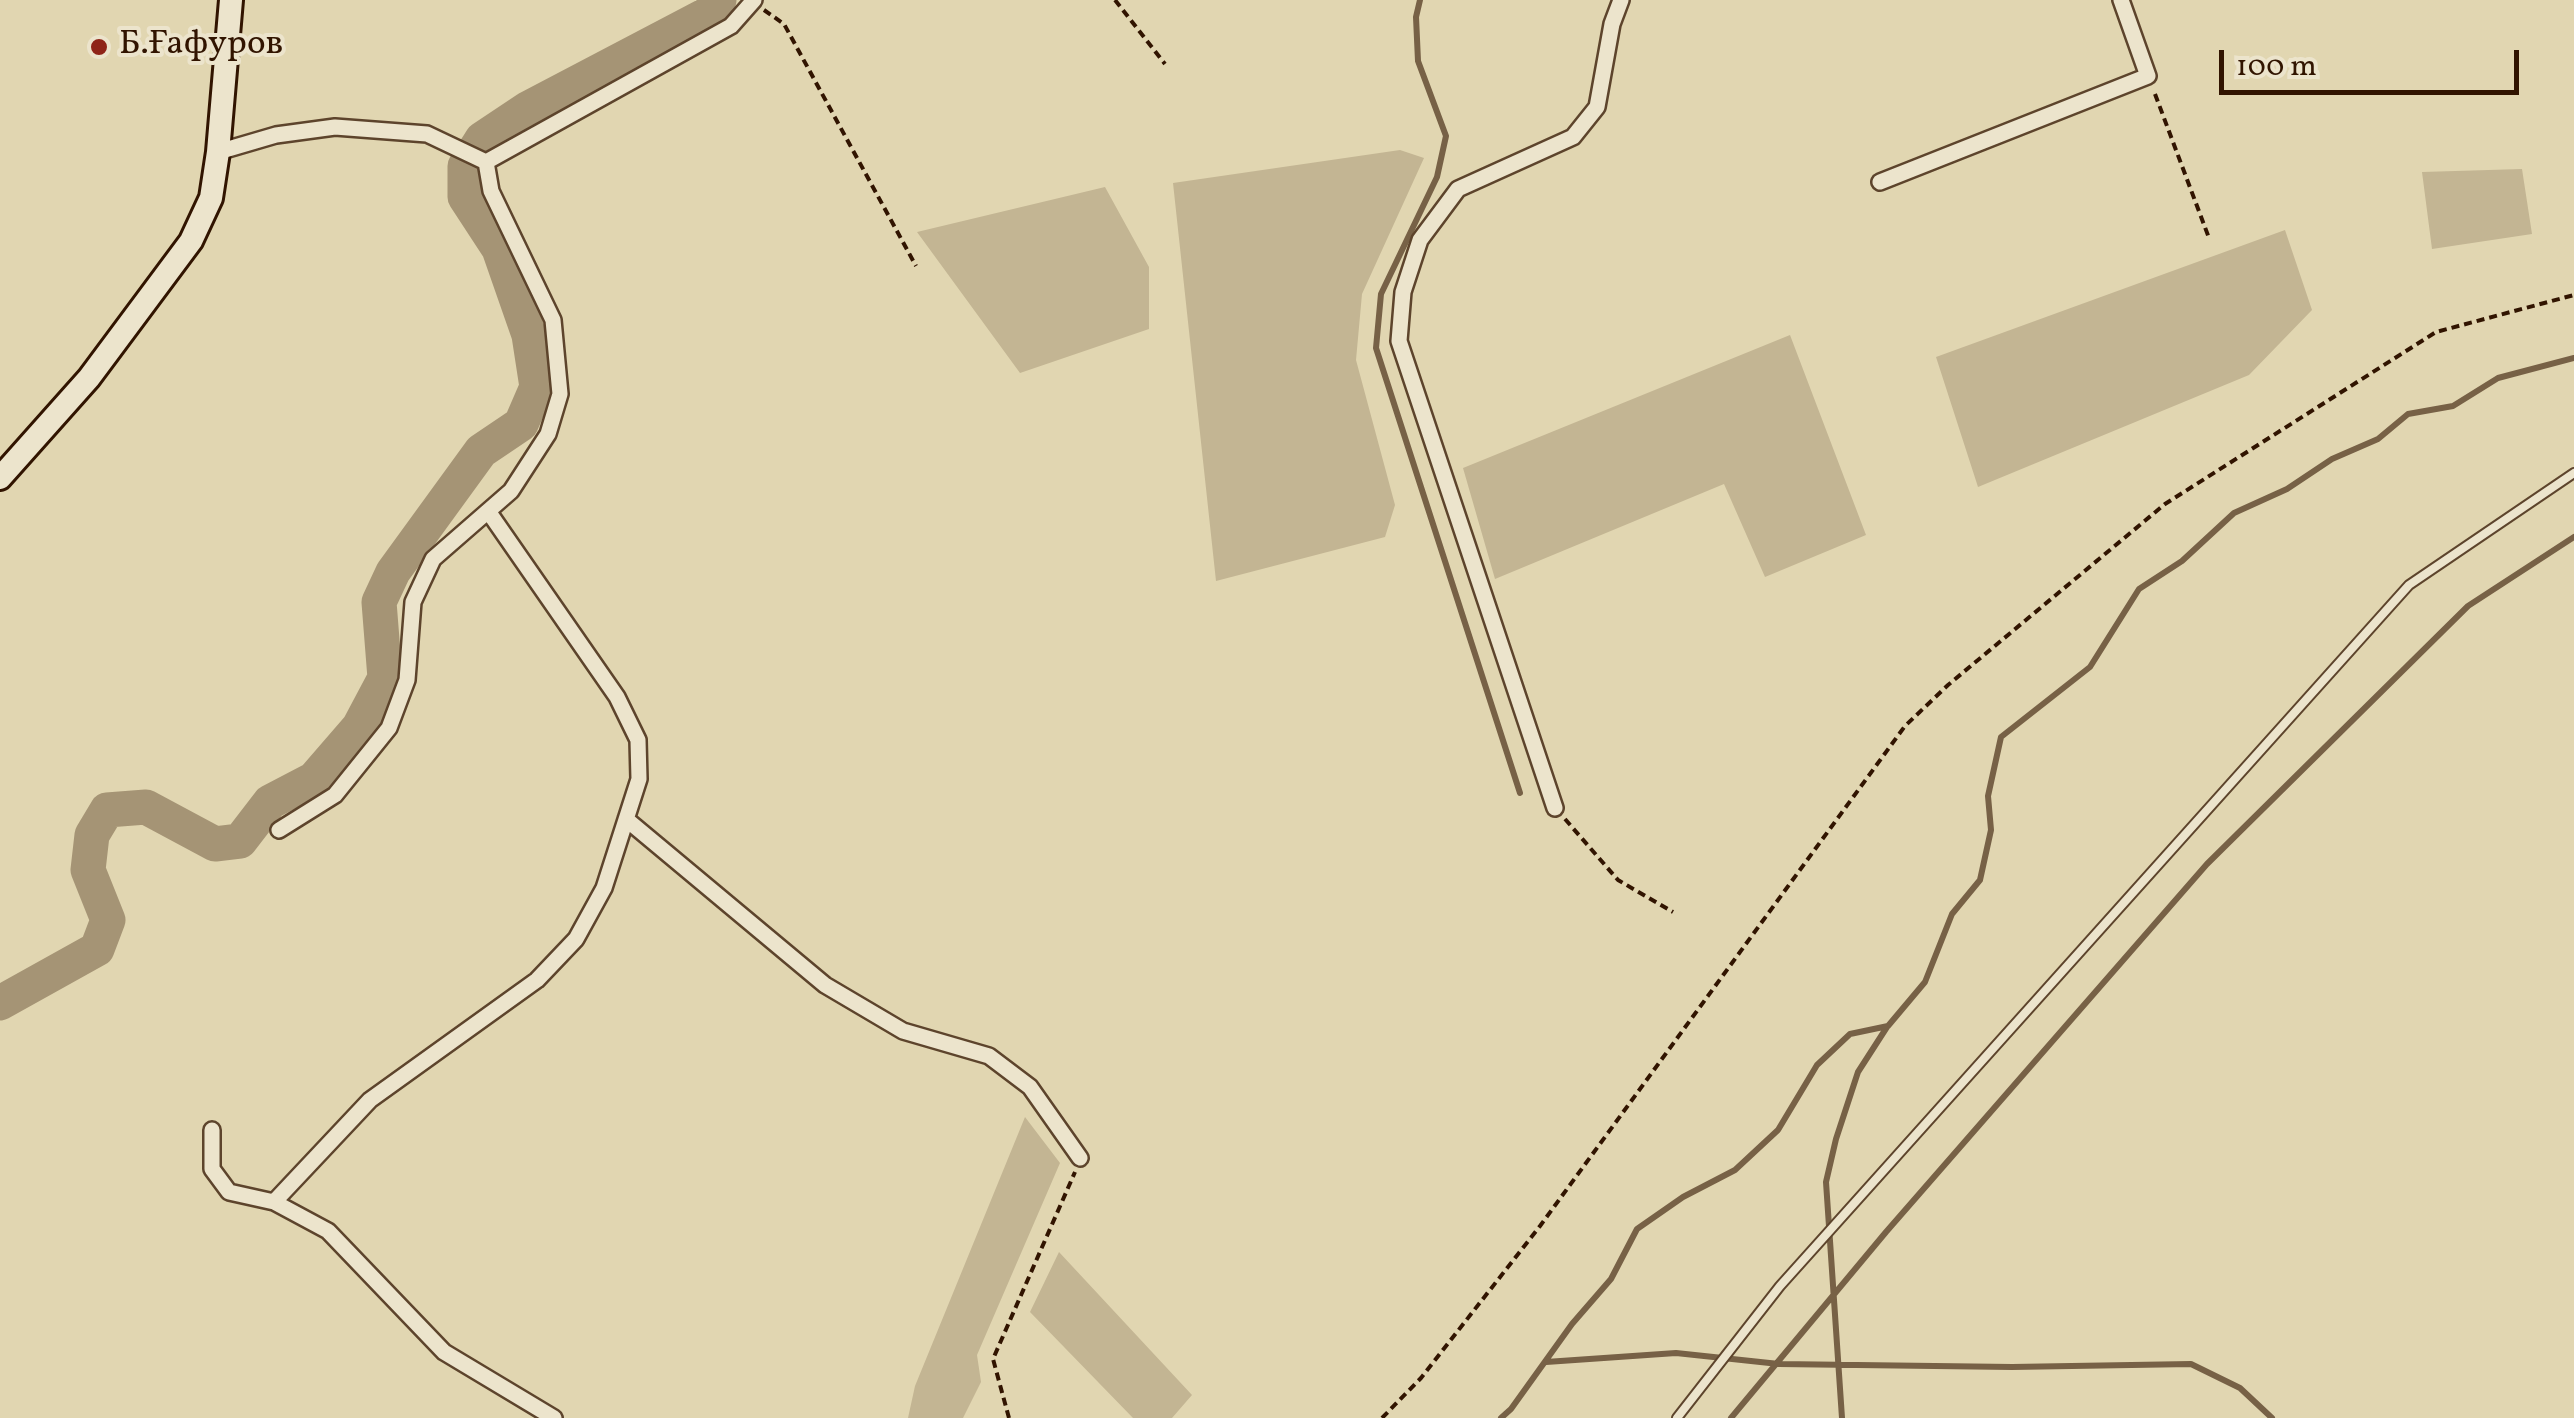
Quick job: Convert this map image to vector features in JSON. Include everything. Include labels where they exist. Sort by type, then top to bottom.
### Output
[{"type":"main road","points":[[0,478],[88,378],[192,240],[211,198],[231,0]]},
{"type":"street","points":[[1555,808],[1399,341],[1403,292],[1420,240],[1458,190],[1573,137],[1597,107],[1620,0]]},
{"type":"street","points":[[1880,182],[2148,76],[2121,0]]},
{"type":"street","points":[[485,161],[731,26],[753,1]]},
{"type":"street","points":[[218,152],[276,134],[335,127],[428,134],[485,161]]},
{"type":"street","points":[[279,830],[335,795],[389,728],[407,680],[413,602],[432,559],[511,490],[548,434],[560,394],[553,320],[491,192],[485,161]]},
{"type":"street","points":[[274,1202],[370,1100],[537,980],[576,939],[604,888],[639,779],[638,740],[617,697],[488,511]]},
{"type":"street","points":[[626,819],[825,984],[903,1031],[988,1056],[1030,1087],[1080,1158]]},
{"type":"street","points":[[212,1130],[212,1169],[229,1192],[274,1202],[328,1232],[444,1352],[554,1418]]},
{"type":"lane","points":[[1678,1418],[1780,1286],[2409,585],[2574,473]]},
{"type":"path","points":[[1115,0],[1165,64]]},
{"type":"path","points":[[753,1],[784,24],[916,266]]},
{"type":"path","points":[[2148,76],[2209,238]]},
{"type":"path","points":[[1382,1418],[1421,1378],[1540,1226],[1920,712],[2165,504],[2436,332],[2574,295]]},
{"type":"path","points":[[1555,808],[1618,880],[1674,912]]},
{"type":"path","points":[[1009,1418],[993,1359],[1080,1158]]},
{"type":"shaded area","points":[[1400,150],[1424,158],[1362,294],[1356,360],[1395,505],[1385,537],[1216,581],[1173,183]]},
{"type":"shaded area","points":[[2522,169],[2532,234],[2432,249],[2422,172]]},
{"type":"shaded area","points":[[1105,187],[1149,267],[1149,329],[1020,373],[917,232]]},
{"type":"shaded area","points":[[2285,230],[2312,310],[2249,375],[1978,487],[1936,357]]},
{"type":"shaded area","points":[[1790,335],[1866,535],[1765,577],[1724,484],[1495,579],[1463,468]]},
{"type":"shaded area","points":[[1025,1117],[1060,1163],[977,1355],[981,1382],[963,1418],[908,1418],[915,1386]]},
{"type":"shaded area","points":[[1059,1252],[1192,1395],[1172,1418],[1133,1418],[1030,1312]]},
{"type":"waterway","points":[[0,1003],[97,949],[108,920],[88,870],[92,835],[107,810],[146,807],[215,844],[240,841],[270,802],[314,779],[359,727],[385,678],[379,602],[393,572],[481,451],[521,424],[537,387],[529,335],[499,249],[465,197],[465,166],[482,139],[527,109],[708,14],[719,0]]},
{"type":"waterway","points":[[1420,0],[1416,17],[1418,61],[1446,136],[1437,177],[1381,294],[1376,348],[1520,793]]},
{"type":"waterway","points":[[1501,1418],[1611,1279],[1637,1229],[1683,1197],[1735,1170],[1778,1130],[1817,1065],[1850,1034],[1888,1026],[1925,982],[1952,914],[1980,880],[1991,830],[1988,796],[2001,737],[2090,667],[2139,589],[2182,561],[2234,513],[2287,489],[2332,459],[2378,439],[2408,414],[2453,406],[2498,378],[2574,358]]},
{"type":"waterway","points":[[1731,1418],[1886,1232],[2207,864],[2468,606],[2574,537]]},
{"type":"waterway","points":[[1842,1418],[1826,1182],[1858,1072],[1887,1027]]},
{"type":"waterway","points":[[1546,1362],[1676,1353],[1779,1364],[2191,1364],[2240,1388],[2272,1418]]},
{"type":"place","name":"Б.Ғафуров","points":[[99,47]]}]
